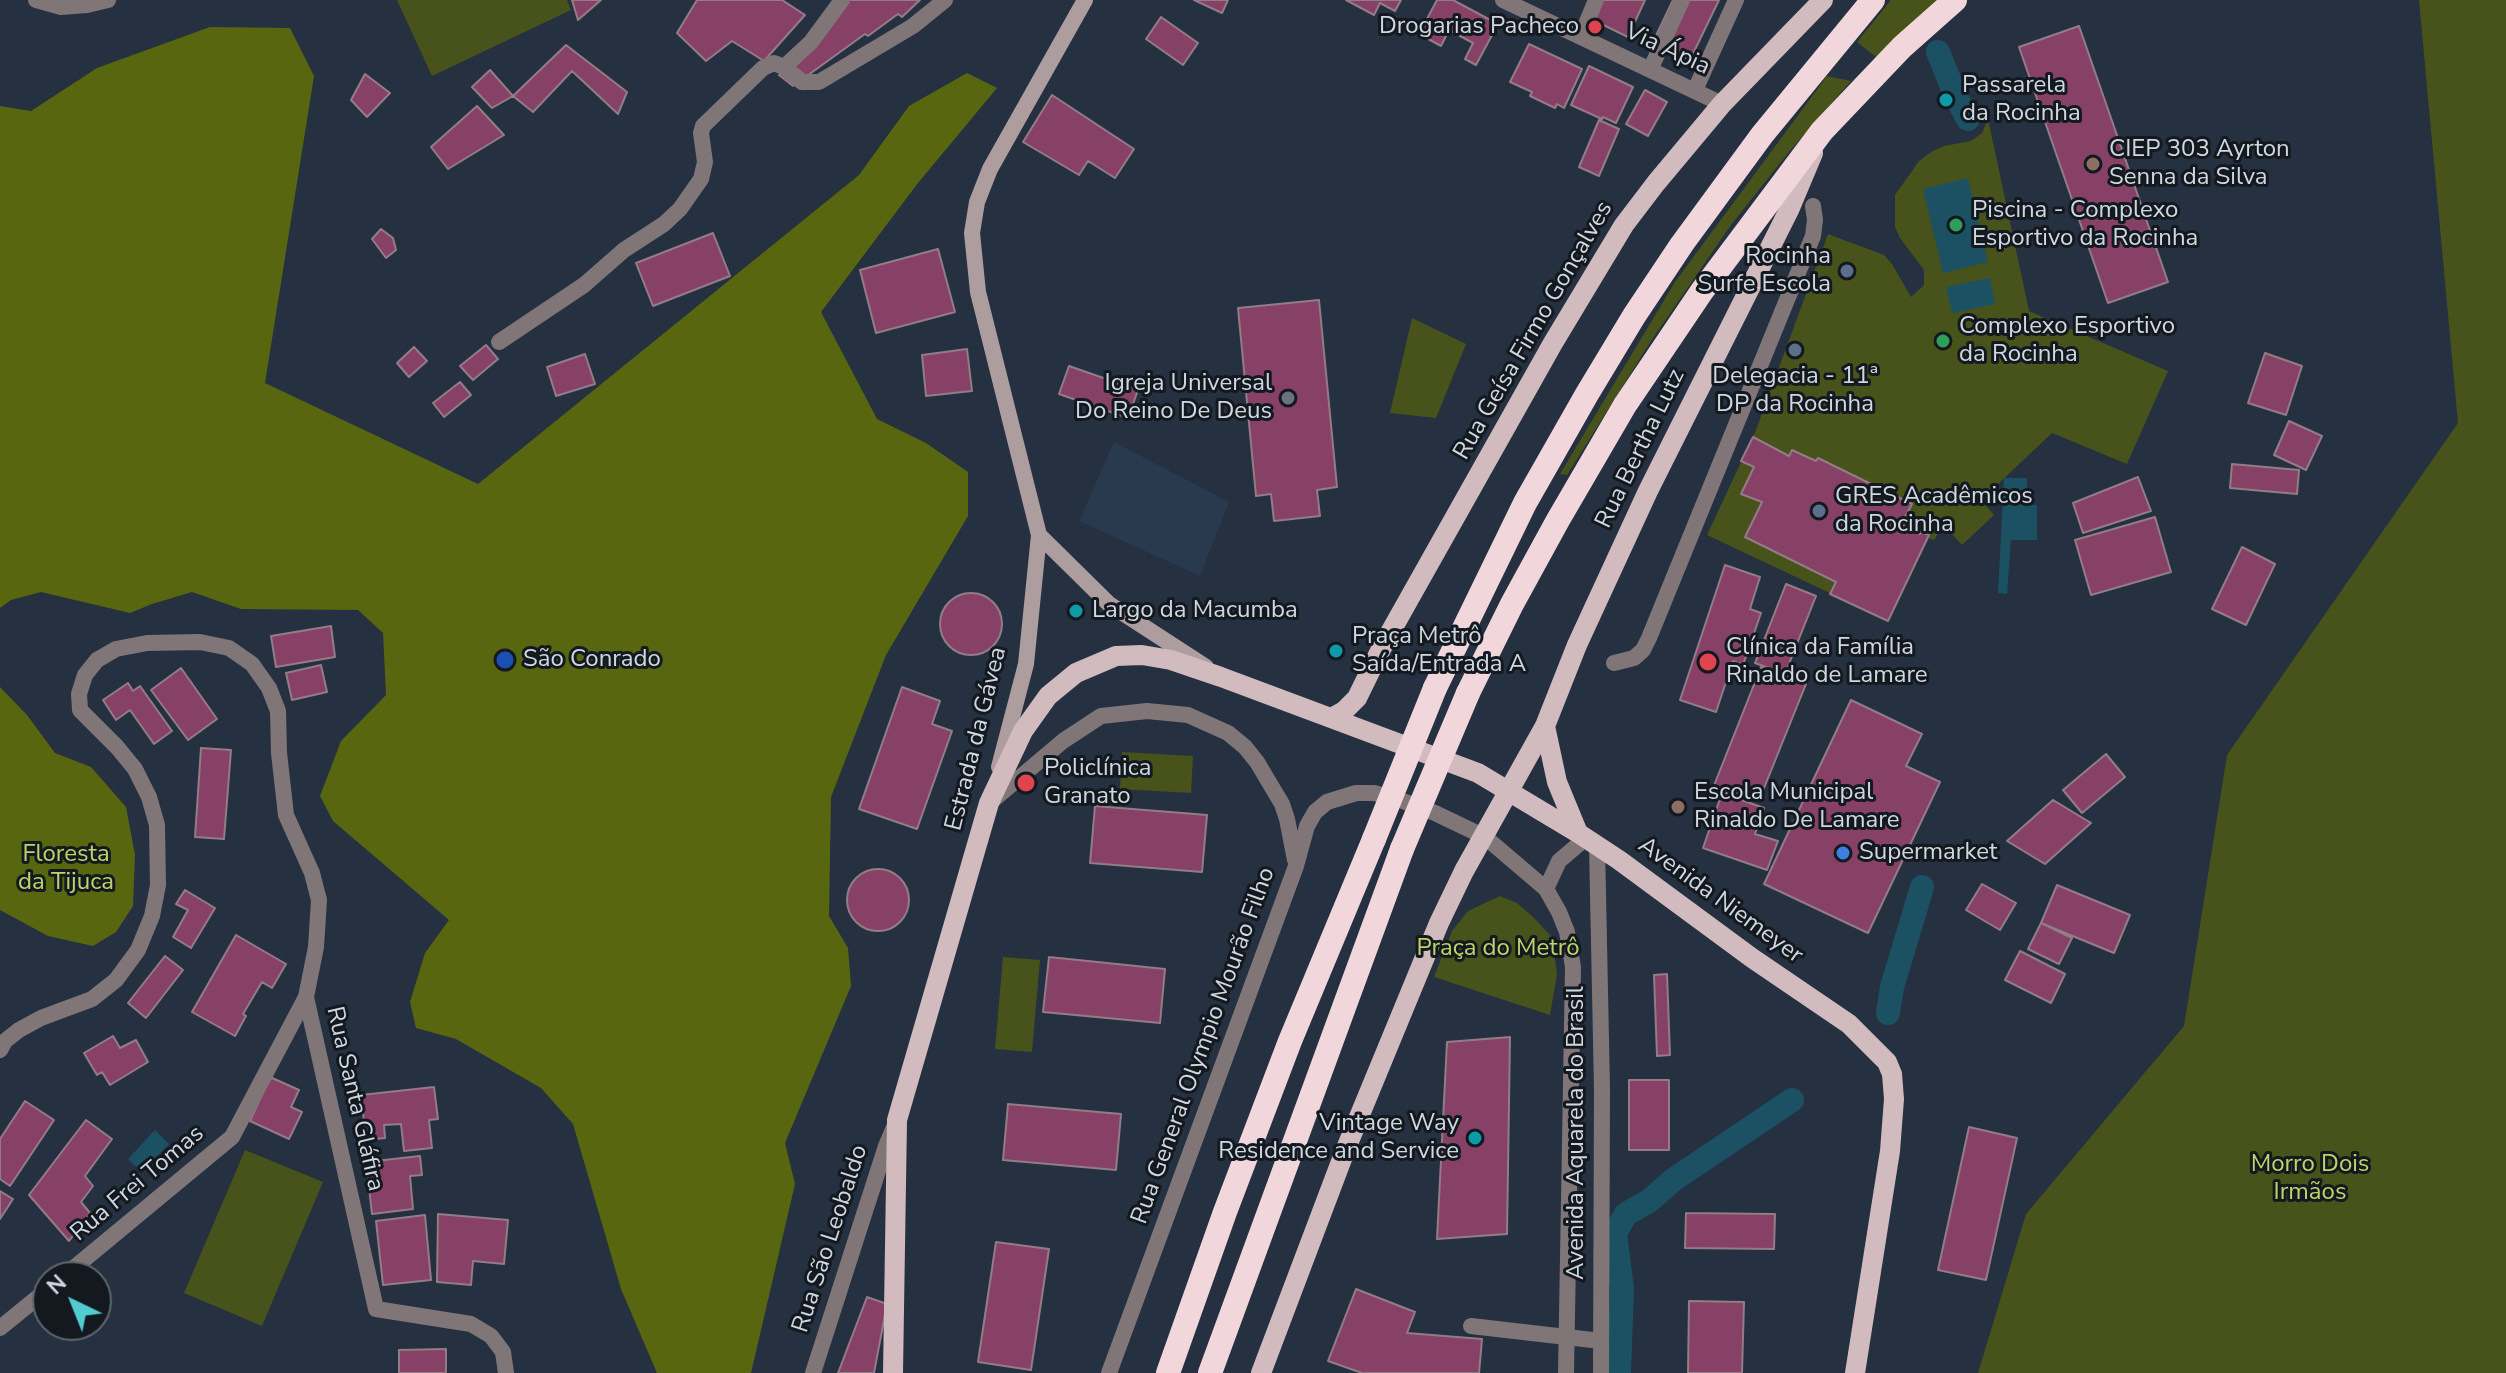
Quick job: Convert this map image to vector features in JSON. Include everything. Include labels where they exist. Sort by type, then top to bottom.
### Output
[{"type":"highway","points":[[1168,1373],[1290,1041],[1435,688],[1525,503],[1634,316],[1682,244],[1762,135],[1873,0]]},
{"type":"highway","points":[[1210,1373],[1402,849],[1468,693],[1512,604],[1625,405],[1702,291],[1822,131],[1902,47],[1955,0]]},
{"type":"main road","name":"Rua Geísa Firmo Gonçalves","points":[[1333,717],[1357,698],[1382,647],[1595,270],[1624,225],[1722,104],[1823,0]]},
{"type":"main road","name":"Rua Bertha Lutz","points":[[1510,792],[1545,726],[1577,645],[1625,540],[1789,210],[1822,131]]},
{"type":"main road","name":"Avenida Niemeyer","points":[[989,803],[1023,731],[1048,696],[1076,673],[1116,656],[1142,655],[1171,660],[1221,677],[1465,767],[1587,839],[1849,1024],[1887,1062],[1894,1085],[1890,1151],[1855,1373]]},
{"type":"main road","points":[[1545,726],[1557,782],[1587,839]]},
{"type":"main road","points":[[1261,1373],[1345,1151],[1446,909],[1464,871],[1510,792]]},
{"type":"main road","name":"Estrada da Gávea","points":[[893,1373],[897,1120],[989,803]]},
{"type":"street","points":[[36,0],[61,7],[108,0]]},
{"type":"street","points":[[784,67],[811,42],[842,0]]},
{"type":"street","points":[[499,342],[584,285],[624,250],[664,224],[680,209],[701,179],[705,162],[703,126],[763,68],[774,63],[802,82],[819,82],[913,26],[945,0]]},
{"type":"street","name":"Estrada da Gávea","points":[[989,803],[1026,664],[1039,535],[978,292],[972,233],[977,202],[990,169],[1085,0]]},
{"type":"street","points":[[1581,36],[1596,0]]},
{"type":"street","points":[[1651,68],[1682,0]]},
{"type":"street","points":[[1695,90],[1736,0]]},
{"type":"street","name":"Via Ápia","points":[[1506,1],[1722,104]]},
{"type":"street","points":[[1614,663],[1634,658],[1649,638],[1813,236],[1813,206]]},
{"type":"street","name":"Avenida Niemeyer","points":[[1039,535],[1109,604],[1221,677]]},
{"type":"street","name":"Rua Santa Gláfira","points":[[0,1050],[5,1041],[19,1030],[41,1018],[92,999],[116,980],[138,950],[152,916],[158,885],[157,825],[149,797],[135,769],[80,710],[79,694],[85,675],[97,660],[116,649],[147,643],[200,642],[229,648],[252,664],[269,688],[278,711],[286,815],[312,873],[319,900],[316,947],[306,997],[376,1309],[471,1324],[491,1336],[503,1352],[506,1373]]},
{"type":"street","name":"Rua General Olympio Mourão Filho","points":[[989,803],[1063,741],[1101,716],[1147,711],[1188,715],[1228,733],[1257,762],[1282,804],[1287,819],[1296,866],[1109,1373]]},
{"type":"street","name":"Avenida Aquarela do Brasil","points":[[1296,866],[1307,826],[1315,812],[1327,802],[1356,793],[1374,793],[1435,813],[1485,837],[1546,889],[1567,932],[1573,967],[1566,1373]]},
{"type":"street","points":[[1546,889],[1559,861],[1587,839]]},
{"type":"street","name":"Avenida Aquarela do Brasil","points":[[1587,839],[1602,1089],[1601,1373]]},
{"type":"street","name":"Rua Frei Tomas","points":[[82,1261],[232,1137],[306,997]]},
{"type":"street","name":"Rua São Leobaldo","points":[[813,1373],[897,1120]]},
{"type":"street","points":[[0,1328],[32,1302]]},
{"type":"street","points":[[1471,1326],[1601,1341]]},
{"type":"shaded area","name":"Piscina - Complexo Esportivo da Rocinha","points":[[1968,178],[1988,262],[1943,273],[1923,189]]},
{"type":"shaded area","points":[[1990,278],[1995,304],[1952,313],[1946,287]]},
{"type":"shaded area","points":[[1114,442],[1229,502],[1200,576],[1079,521]]},
{"type":"shaded area","points":[[2004,478],[2027,478],[2027,505],[2037,505],[2037,540],[2011,540],[2007,594],[1998,593]]},
{"type":"shaded area","points":[[155,1130],[169,1144],[142,1172],[128,1159]]},
{"type":"green space","points":[[397,0],[567,0],[571,10],[432,76]]},
{"type":"green space","points":[[1891,0],[1939,0],[1876,57],[1857,42]]},
{"type":"green space","name":"Morro Dois Irmãos","points":[[2419,0],[2506,0],[2506,1373],[1978,1373],[2026,1214],[2184,1026],[2227,755],[2458,423]]},
{"type":"green space","points":[[210,27],[290,28],[314,76],[265,383],[478,484],[859,175],[909,106],[967,73],[997,88],[918,183],[821,312],[877,419],[926,443],[968,472],[968,516],[886,655],[831,797],[829,916],[848,948],[851,986],[785,1143],[795,1184],[751,1373],[657,1373],[621,1289],[573,1124],[541,1088],[456,1039],[416,1028],[410,1002],[425,953],[449,920],[333,821],[320,796],[341,741],[386,695],[383,633],[358,610],[241,609],[192,592],[130,613],[41,592],[11,600],[0,608],[0,106],[31,111],[97,68]]},
{"type":"green space","points":[[1827,76],[1851,81],[1731,225],[1651,341],[1567,475],[1560,474],[1675,282]]},
{"type":"green space","name":"Complexo Esportivo da Rocinha","points":[[1988,119],[2029,311],[2168,371],[2127,464],[2052,433],[1981,500],[1994,515],[1962,545],[1944,525],[1934,540],[1928,538],[1889,621],[1707,535],[1756,430],[1828,234],[1884,255],[1911,297],[1924,285],[1924,270],[1895,227],[1895,195],[1919,161],[1944,146],[1971,141],[1982,133]]},
{"type":"green space","points":[[1412,318],[1466,344],[1436,418],[1390,413]]},
{"type":"green space","name":"Floresta da Tijuca","points":[[0,687],[27,715],[55,753],[91,767],[126,807],[135,855],[133,906],[116,932],[93,946],[48,936],[0,910]]},
{"type":"green space","points":[[1122,752],[1193,756],[1191,793],[1120,789]]},
{"type":"green space","name":"Praça do Metrô","points":[[1500,896],[1517,903],[1552,937],[1557,974],[1550,1015],[1434,977],[1452,931],[1468,911]]},
{"type":"green space","points":[[1003,957],[1040,960],[1032,1052],[995,1049]]},
{"type":"green space","points":[[245,1150],[323,1182],[262,1326],[184,1293]]},
{"type":"building","points":[[572,0],[601,0],[578,20]]},
{"type":"building","points":[[697,0],[782,0],[805,15],[764,61],[732,41],[706,61],[677,33]]},
{"type":"building","points":[[836,0],[920,0],[902,17],[898,14],[868,36],[865,34],[793,86],[779,75]]},
{"type":"building","points":[[1194,0],[1228,0],[1222,13]]},
{"type":"building","points":[[1346,0],[1401,0],[1395,11],[1380,3],[1374,15]]},
{"type":"building","points":[[1437,0],[1453,0],[1498,24],[1476,65],[1465,59],[1473,43],[1449,30],[1441,46],[1419,34]]},
{"type":"building","points":[[1603,0],[1645,0],[1628,37],[1585,16]]},
{"type":"building","points":[[1673,0],[1719,0],[1690,60],[1653,42]]},
{"type":"building","points":[[1161,17],[1198,43],[1183,65],[1146,39]]},
{"type":"building","name":"CIEP 303 Ayrton Senna da Silva","points":[[2079,26],[2168,282],[2108,303],[2019,47]]},
{"type":"building","points":[[1529,44],[1582,69],[1564,108],[1557,104],[1555,108],[1530,96],[1532,92],[1510,82]]},
{"type":"building","points":[[566,45],[627,92],[618,114],[572,71],[533,112],[513,96]]},
{"type":"building","points":[[1589,66],[1633,87],[1616,123],[1571,105]]},
{"type":"building","points":[[490,70],[513,96],[492,108],[472,87]]},
{"type":"building","points":[[365,74],[390,93],[367,117],[351,100]]},
{"type":"building","points":[[1645,90],[1667,102],[1648,136],[1626,124]]},
{"type":"building","points":[[1052,95],[1134,149],[1115,178],[1088,161],[1079,175],[1023,142]]},
{"type":"building","points":[[477,106],[504,135],[448,169],[431,147]]},
{"type":"building","points":[[1599,120],[1619,129],[1599,176],[1579,167]]},
{"type":"building","points":[[381,229],[393,238],[396,250],[386,258],[372,239]]},
{"type":"building","points":[[713,233],[730,276],[653,306],[636,263]]},
{"type":"building","points":[[938,249],[955,312],[876,333],[860,270]]},
{"type":"building","name":"Igreja Universal Do Reino De Deus","points":[[1319,300],[1337,487],[1317,490],[1320,516],[1274,521],[1271,494],[1256,496],[1238,308]]},
{"type":"building","points":[[486,345],[498,359],[473,380],[460,366]]},
{"type":"building","points":[[414,347],[427,361],[409,377],[397,363]]},
{"type":"building","points":[[967,349],[972,391],[926,396],[922,355]]},
{"type":"building","points":[[2265,353],[2302,366],[2286,415],[2248,403]]},
{"type":"building","points":[[585,354],[595,384],[556,396],[547,367]]},
{"type":"building","points":[[1069,366],[1138,390],[1128,418],[1059,394]]},
{"type":"building","points":[[460,382],[471,395],[444,417],[433,403]]},
{"type":"building","points":[[2289,421],[2322,436],[2306,470],[2274,455]]},
{"type":"building","name":"GRES Acadêmicos da Rocinha","points":[[1753,437],[1789,456],[1792,450],[1816,461],[1818,458],[1912,504],[1901,525],[1929,535],[1888,621],[1830,594],[1836,582],[1745,537],[1762,502],[1741,494],[1754,467],[1741,461]]},
{"type":"building","points":[[2232,464],[2299,470],[2297,494],[2230,488]]},
{"type":"building","points":[[2138,477],[2151,511],[2083,533],[2073,503]]},
{"type":"building","points":[[2155,517],[2171,572],[2091,595],[2075,540]]},
{"type":"building","points":[[2242,547],[2275,564],[2246,625],[2212,609]]},
{"type":"building","points":[[1725,565],[1760,577],[1750,609],[1761,613],[1743,665],[1733,661],[1716,712],[1680,700]]},
{"type":"building","points":[[1786,584],[1816,596],[1785,674],[1755,663]]},
{"type":"building","points":[[971,593],[983,595],[993,602],[1000,612],[1000,636],[993,646],[983,653],[971,655],[959,653],[949,646],[942,636],[940,624],[942,612],[949,602],[959,595]]},
{"type":"building","points":[[331,626],[335,657],[276,667],[271,636]]},
{"type":"building","points":[[321,665],[327,692],[292,700],[286,673]]},
{"type":"building","points":[[1761,667],[1806,684],[1760,798],[1742,791],[1739,799],[1713,788]]},
{"type":"building","points":[[181,668],[217,719],[188,740],[151,690]]},
{"type":"building","points":[[128,683],[133,691],[140,686],[172,731],[154,744],[130,710],[116,720],[103,700]]},
{"type":"building","points":[[902,687],[940,701],[932,724],[952,731],[917,829],[859,809]]},
{"type":"building","points":[[1851,700],[1922,734],[1906,766],[1940,782],[1868,933],[1764,884]]},
{"type":"building","points":[[201,748],[231,750],[224,839],[195,837]]},
{"type":"building","points":[[2106,754],[2125,777],[2082,813],[2063,790]]},
{"type":"building","points":[[1722,793],[1764,808],[1755,834],[1778,841],[1767,870],[1703,848]]},
{"type":"building","points":[[2053,800],[2091,823],[2045,864],[2007,841]]},
{"type":"building","points":[[1095,806],[1207,815],[1202,872],[1090,863]]},
{"type":"building","points":[[878,869],[890,871],[900,878],[907,888],[907,912],[900,922],[890,929],[878,931],[866,929],[856,922],[849,912],[847,900],[849,888],[856,878],[866,871]]},
{"type":"building","points":[[1982,884],[2016,903],[2000,930],[1966,910]]},
{"type":"building","points":[[2057,885],[2130,915],[2114,953],[2041,923]]},
{"type":"building","points":[[185,890],[215,908],[191,948],[173,937],[188,910],[176,904]]},
{"type":"building","points":[[2041,923],[2072,938],[2059,964],[2028,949]]},
{"type":"building","points":[[236,935],[286,964],[272,988],[262,982],[243,1014],[246,1016],[235,1036],[192,1012]]},
{"type":"building","points":[[2020,951],[2065,974],[2051,1003],[2005,980]]},
{"type":"building","points":[[165,956],[183,970],[146,1018],[128,1003]]},
{"type":"building","points":[[1049,957],[1165,969],[1160,1023],[1043,1012]]},
{"type":"building","points":[[1667,974],[1670,1055],[1657,1056],[1654,975]]},
{"type":"building","points":[[113,1036],[120,1048],[136,1040],[148,1062],[110,1085],[102,1072],[97,1075],[84,1053]]},
{"type":"building","name":"Vintage Way Residence and Service","points":[[1510,1037],[1507,1234],[1437,1239],[1447,1042]]},
{"type":"building","points":[[270,1077],[299,1090],[291,1107],[302,1112],[289,1139],[250,1121]]},
{"type":"building","points":[[1629,1080],[1669,1080],[1669,1150],[1629,1150]]},
{"type":"building","points":[[434,1087],[438,1119],[429,1120],[432,1148],[404,1151],[401,1124],[384,1125],[385,1138],[366,1140],[361,1095]]},
{"type":"building","points":[[25,1101],[54,1120],[10,1186],[0,1179],[0,1139]]},
{"type":"building","points":[[1008,1104],[1121,1114],[1116,1170],[1003,1160]]},
{"type":"building","points":[[86,1120],[112,1139],[85,1176],[93,1186],[81,1202],[90,1213],[69,1241],[29,1195]]},
{"type":"building","points":[[1969,1127],[2017,1138],[1986,1280],[1938,1270]]},
{"type":"building","points":[[420,1156],[422,1175],[410,1176],[413,1209],[372,1214],[366,1162]]},
{"type":"building","points":[[0,1191],[13,1199],[0,1219]]},
{"type":"building","points":[[1686,1213],[1775,1214],[1774,1249],[1685,1248]]},
{"type":"building","points":[[438,1214],[508,1220],[504,1264],[473,1261],[471,1285],[437,1282]]},
{"type":"building","points":[[425,1215],[431,1280],[383,1285],[376,1221]]},
{"type":"building","points":[[996,1242],[1049,1249],[1031,1370],[978,1362]]},
{"type":"building","points":[[1356,1289],[1415,1312],[1407,1333],[1482,1339],[1479,1373],[1362,1373],[1328,1361]]},
{"type":"building","points":[[867,1297],[887,1304],[874,1373],[838,1373]]},
{"type":"building","points":[[1689,1301],[1744,1302],[1742,1373],[1688,1373]]},
{"type":"building","points":[[446,1349],[446,1373],[399,1373],[399,1350]]},
{"type":"waterway","points":[[1938,52],[1968,119]]},
{"type":"waterway","points":[[1888,1013],[1892,987],[1922,887]]},
{"type":"waterway","points":[[1619,1373],[1622,1289],[1615,1233],[1626,1214],[1792,1100]]},
{"type":"place","name":"Drogarias Pacheco","points":[[1595,27]]},
{"type":"place","name":"Passarela da Rocinha","points":[[1946,100]]},
{"type":"place","name":"CIEP 303 Ayrton Senna da Silva","points":[[2093,164]]},
{"type":"place","name":"Piscina - Complexo Esportivo da Rocinha","points":[[1956,225]]},
{"type":"place","name":"Rocinha Surfe Escola","points":[[1847,271]]},
{"type":"place","name":"Complexo Esportivo da Rocinha","points":[[1943,341]]},
{"type":"place","name":"Delegacia - 11ª DP da Rocinha","points":[[1795,350]]},
{"type":"place","name":"Igreja Universal Do Reino De Deus","points":[[1288,398]]},
{"type":"place","name":"GRES Acadêmicos da Rocinha","points":[[1819,511]]},
{"type":"place","name":"Largo da Macumba","points":[[1076,611]]},
{"type":"place","name":"Praça Metrô Saída/Entrada A","points":[[1336,651]]},
{"type":"place","name":"São Conrado","points":[[505,660]]},
{"type":"place","name":"Clínica da Família Rinaldo de Lamare","points":[[1708,662]]},
{"type":"place","name":"Policlínica Granato","points":[[1026,783]]},
{"type":"place","name":"Escola Municipal Rinaldo De Lamare","points":[[1678,807]]},
{"type":"place","name":"Supermarket","points":[[1843,853]]},
{"type":"place","name":"Vintage Way Residence and Service","points":[[1475,1138]]}]
